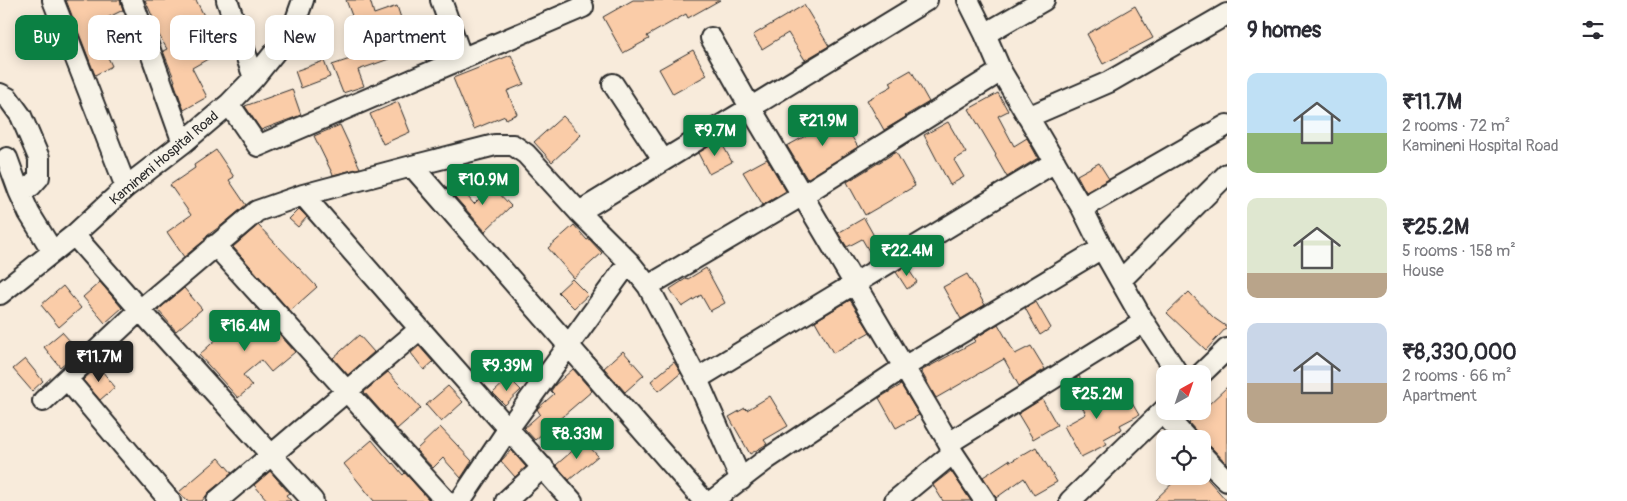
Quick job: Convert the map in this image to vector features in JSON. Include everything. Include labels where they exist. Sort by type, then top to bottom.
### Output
[{"type":"street","points":[[53,0],[126,187]]},
{"type":"street","points":[[132,0],[183,143]]},
{"type":"street","points":[[227,0],[254,78]]},
{"type":"street","name":"Kamineni Hospital Road","points":[[0,294],[53,252],[126,187],[183,143],[229,104],[254,78],[292,31],[303,0]]},
{"type":"street","points":[[441,0],[446,15]]},
{"type":"street","points":[[579,212],[927,0]]},
{"type":"street","points":[[968,0],[986,34],[1001,71],[1082,208],[1102,248],[1144,322],[1172,365]]},
{"type":"street","points":[[986,34],[1044,0]]},
{"type":"street","points":[[464,59],[586,2]]},
{"type":"street","points":[[1028,116],[1109,82],[1227,14]]},
{"type":"street","points":[[711,38],[951,448],[985,501]]},
{"type":"street","points":[[229,104],[258,146],[462,60]]},
{"type":"street","points":[[648,286],[803,194],[1001,71]]},
{"type":"street","points":[[613,84],[663,160]]},
{"type":"street","points":[[0,94],[8,98],[21,116],[39,158],[39,178],[31,186],[19,191]]},
{"type":"street","points":[[1082,208],[1227,125]]},
{"type":"street","points":[[43,401],[140,310],[257,211],[303,194],[495,146],[513,145],[526,154],[579,212],[629,262],[648,286],[697,379],[741,480]]},
{"type":"street","points":[[8,158],[29,213],[53,252]]},
{"type":"street","points":[[697,379],[1055,162]]},
{"type":"street","points":[[412,166],[704,501]]},
{"type":"street","points":[[1121,280],[1227,174]]},
{"type":"street","points":[[303,194],[572,501]]},
{"type":"street","points":[[74,234],[140,310],[313,501]]},
{"type":"street","points":[[215,245],[446,501]]},
{"type":"street","points":[[712,501],[767,459],[904,367],[1102,248]]},
{"type":"street","points":[[460,501],[509,428],[629,262]]},
{"type":"street","points":[[895,501],[951,448],[1144,322]]},
{"type":"street","points":[[217,501],[420,329]]},
{"type":"street","points":[[1210,365],[1227,349]]},
{"type":"street","points":[[67,379],[170,501]]},
{"type":"street","points":[[1070,501],[1156,419]]},
{"type":"street","points":[[1171,420],[1180,430]]},
{"type":"street","points":[[1211,464],[1227,481]]},
{"type":"street","points":[[506,501],[543,467]]},
{"type":"building","points":[[66,0],[120,0],[123,10],[113,15],[88,15],[88,57],[78,31],[78,15],[72,15]]},
{"type":"building","points":[[145,0],[196,0],[204,15],[170,15],[170,60],[206,60],[192,68],[207,97],[184,110],[163,51],[167,49],[160,37],[160,15],[152,15]]},
{"type":"building","points":[[346,0],[370,0],[374,14],[397,6],[400,15],[352,15]]},
{"type":"building","points":[[633,0],[720,0],[688,18],[686,14],[647,36],[649,39],[623,53],[603,17]]},
{"type":"building","points":[[804,5],[829,46],[805,60],[788,33],[762,49],[753,35]]},
{"type":"building","points":[[1135,6],[1153,38],[1103,64],[1087,34]]},
{"type":"building","points":[[693,50],[707,75],[673,94],[659,69]]},
{"type":"building","points":[[511,55],[524,84],[507,91],[517,114],[506,119],[505,116],[474,129],[453,78]]},
{"type":"building","points":[[89,60],[109,60],[112,66],[95,75]]},
{"type":"building","points":[[347,60],[386,60],[358,70],[364,86],[343,93],[332,65]]},
{"type":"building","points":[[324,61],[330,77],[301,88],[295,71]]},
{"type":"building","points":[[911,70],[929,102],[884,130],[867,100],[892,86],[890,82]]},
{"type":"building","points":[[292,89],[301,115],[261,130],[245,106]]},
{"type":"building","points":[[998,93],[1008,111],[998,116],[1014,146],[1027,138],[1038,158],[1007,177],[969,109]]},
{"type":"building","points":[[398,102],[410,132],[383,144],[370,114]]},
{"type":"building","points":[[563,116],[581,135],[552,162],[534,142]]},
{"type":"building","points":[[840,117],[858,147],[807,179],[787,146]]},
{"type":"building","points":[[948,122],[966,153],[954,160],[964,177],[950,185],[924,135]]},
{"type":"building","points":[[340,125],[360,168],[333,175],[314,136]]},
{"type":"building","points":[[720,140],[732,162],[709,174],[698,153]]},
{"type":"building","points":[[216,150],[234,177],[229,180],[246,205],[204,238],[205,240],[184,257],[167,232],[191,215],[170,185],[195,168],[194,165]]},
{"type":"building","points":[[896,152],[915,186],[865,215],[847,182]]},
{"type":"building","points":[[767,159],[786,191],[763,205],[743,172]]},
{"type":"building","points":[[1099,163],[1109,179],[1086,192],[1077,175]]},
{"type":"building","points":[[455,182],[474,204],[492,186],[511,206],[485,231],[448,189]]},
{"type":"building","points":[[299,209],[307,217],[298,227],[289,219]]},
{"type":"building","points":[[864,218],[883,252],[873,258],[862,239],[847,247],[838,233]]},
{"type":"building","points":[[258,225],[317,287],[290,311],[233,247]]},
{"type":"building","points":[[574,225],[602,253],[574,278],[548,248]]},
{"type":"building","points":[[906,266],[917,282],[907,289],[896,272]]},
{"type":"building","points":[[706,268],[725,303],[710,311],[701,295],[682,307],[670,289]]},
{"type":"building","points":[[967,274],[985,305],[961,319],[943,287]]},
{"type":"building","points":[[572,279],[588,295],[574,308],[558,292]]},
{"type":"building","points":[[100,282],[122,308],[105,323],[83,297]]},
{"type":"building","points":[[63,286],[81,308],[59,327],[41,305]]},
{"type":"building","points":[[184,288],[202,309],[176,331],[158,310]]},
{"type":"building","points":[[1189,292],[1214,318],[1227,327],[1206,350],[1167,313]]},
{"type":"building","points":[[850,300],[870,332],[833,353],[815,321]]},
{"type":"building","points":[[1036,302],[1051,328],[1040,335],[1025,308]]},
{"type":"building","points":[[244,314],[255,326],[265,318],[295,352],[271,372],[261,360],[243,375],[252,386],[238,398],[199,355]]},
{"type":"building","points":[[998,324],[1015,354],[1031,346],[1045,369],[1019,386],[1004,359],[936,398],[921,371],[976,341],[974,339]]},
{"type":"building","points":[[62,332],[79,351],[60,367],[44,347]]},
{"type":"building","points":[[359,335],[374,352],[348,375],[333,358]]},
{"type":"building","points":[[419,346],[433,362],[424,370],[411,353]]},
{"type":"building","points":[[623,351],[644,375],[625,392],[604,368]]},
{"type":"building","points":[[25,359],[43,381],[32,391],[13,369]]},
{"type":"building","points":[[674,362],[681,373],[659,391],[651,381]]},
{"type":"building","points":[[98,366],[115,387],[100,400],[83,380]]},
{"type":"building","points":[[573,369],[592,391],[535,440],[524,428],[540,414],[537,409],[554,394],[551,391],[555,385]]},
{"type":"building","points":[[388,372],[421,408],[397,429],[364,392]]},
{"type":"building","points":[[1079,376],[1097,408],[1126,393],[1139,415],[1120,425],[1122,429],[1104,439],[1107,444],[1081,457],[1064,426],[1086,414],[1069,383]]},
{"type":"building","points":[[509,378],[521,390],[505,405],[493,393]]},
{"type":"building","points":[[901,385],[919,415],[896,428],[879,398]]},
{"type":"building","points":[[448,386],[463,402],[441,422],[426,405]]},
{"type":"building","points":[[1227,387],[1227,464],[1211,447],[1211,430],[1195,430],[1189,423],[1192,420],[1211,420],[1211,402]]},
{"type":"building","points":[[770,396],[788,426],[764,440],[767,444],[750,454],[729,417],[745,408],[747,410]]},
{"type":"building","points":[[1042,399],[1057,425],[1033,439],[1018,414]]},
{"type":"building","points":[[440,427],[472,461],[461,478],[443,458],[433,468],[416,450]]},
{"type":"building","points":[[372,440],[392,464],[403,475],[405,473],[430,501],[374,501],[344,464]]},
{"type":"building","points":[[584,441],[598,456],[569,480],[556,465]]},
{"type":"building","points":[[1036,447],[1057,482],[1034,495],[1024,478],[996,498],[983,477],[1009,460],[1010,462]]},
{"type":"building","points":[[511,450],[526,467],[515,477],[501,461]]},
{"type":"building","points":[[219,458],[232,473],[209,492],[202,501],[187,501],[179,492]]},
{"type":"building","points":[[270,471],[289,493],[286,495],[291,501],[268,501],[254,485]]},
{"type":"building","points":[[951,471],[971,501],[943,501],[933,485]]},
{"type":"building","points":[[1211,483],[1227,501],[1154,501],[1171,485],[1211,485]]}]
